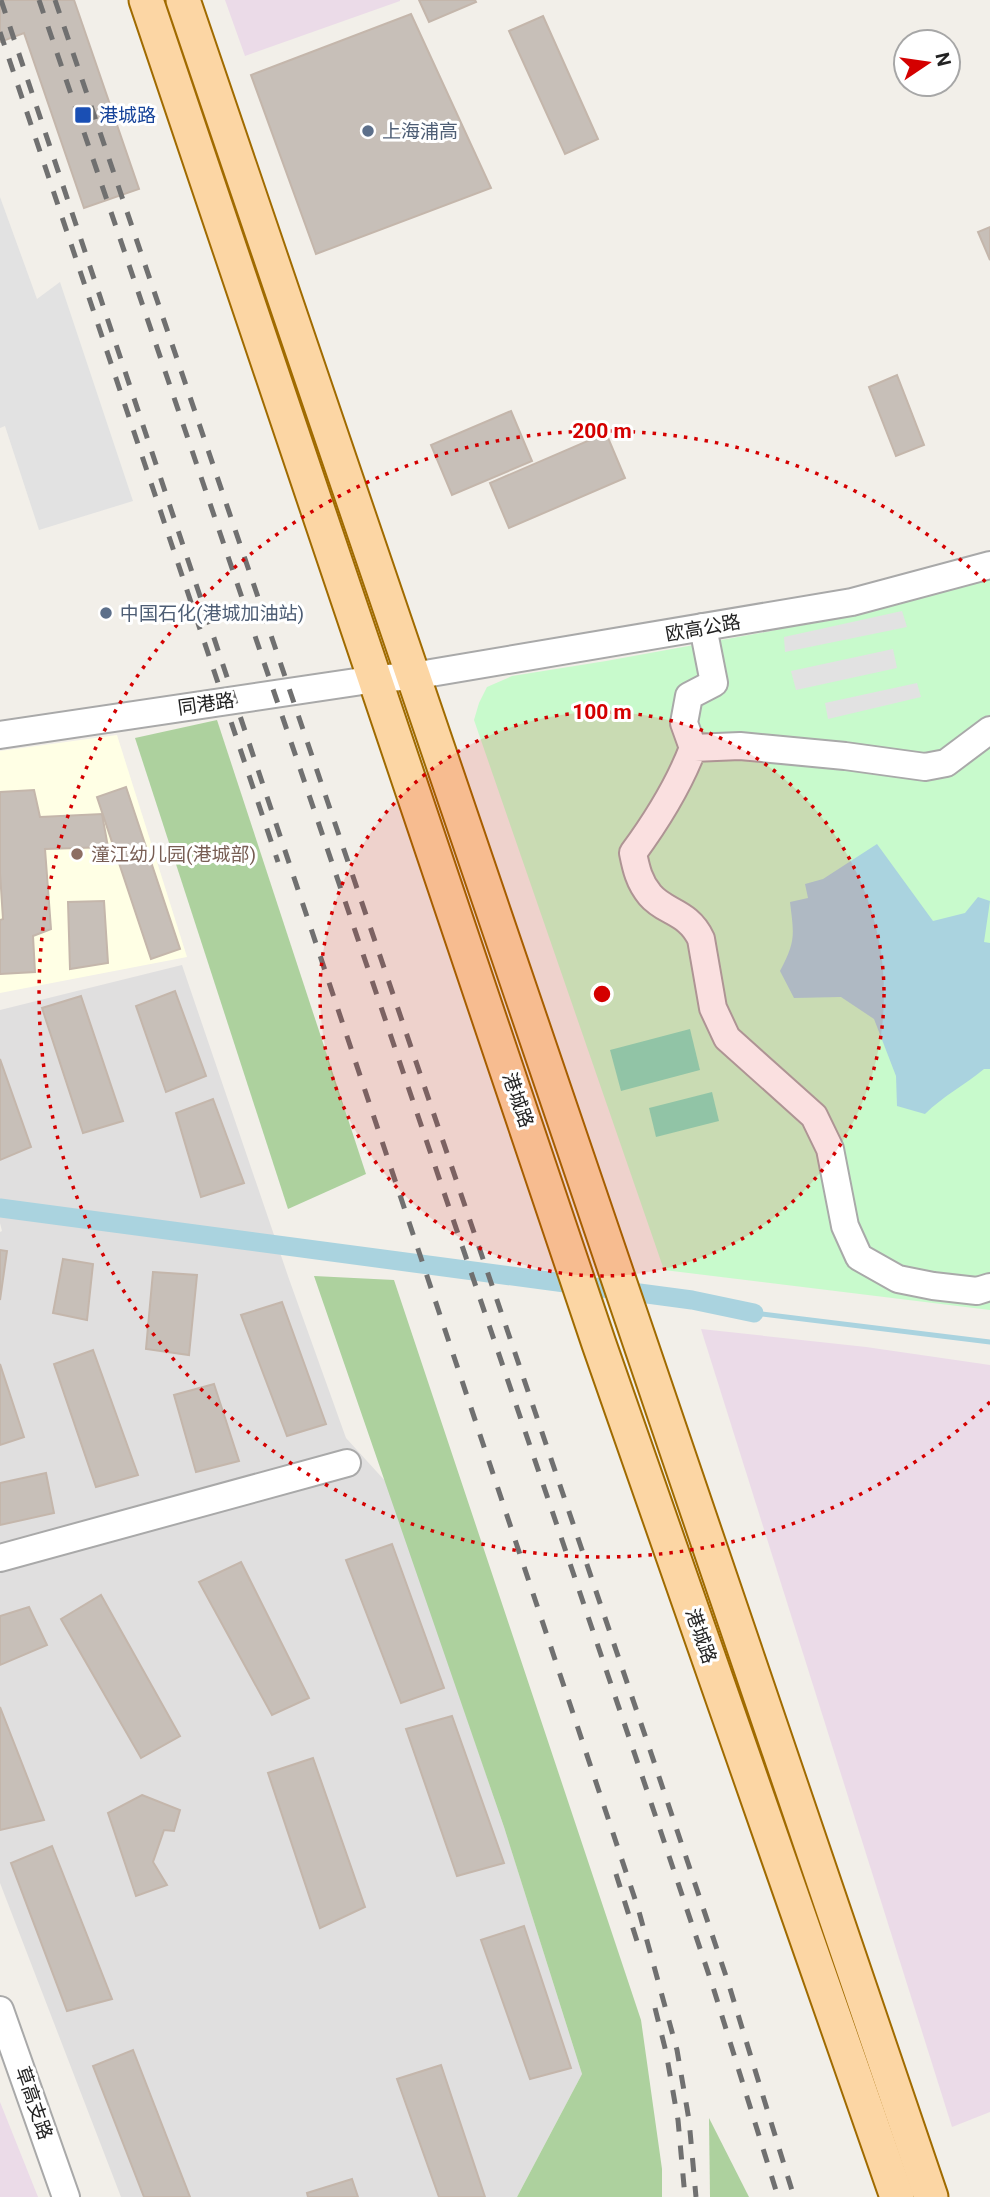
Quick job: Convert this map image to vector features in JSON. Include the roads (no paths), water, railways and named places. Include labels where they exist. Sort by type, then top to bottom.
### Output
[{"type":"main road","name":"港城路","points":[[146,0],[599,1344],[897,2197]]},
{"type":"main road","name":"港城路","points":[[183,0],[931,2197]]},
{"type":"street","name":"欧高公路","points":[[412,676],[852,603],[990,565]]},
{"type":"street","points":[[703,628],[714,683],[689,696],[684,723],[694,748],[661,815],[633,853],[638,876],[651,897],[684,917],[701,939],[713,1008],[727,1038],[814,1116],[830,1149],[845,1226],[859,1257],[898,1279],[978,1291],[990,1287]]},
{"type":"street","name":"同港路","points":[[0,735],[376,679],[412,676]]},
{"type":"street","points":[[694,748],[740,746],[925,767],[946,763],[990,730]]},
{"type":"street","points":[[0,1558],[346,1463]]},
{"type":"street","name":"草高支路","points":[[0,2010],[8,2059],[66,2197]]},
{"type":"water","points":[[877,844],[933,921],[965,913],[978,897],[990,901],[984,942],[990,943],[990,1069],[984,1069],[925,1114],[897,1106],[896,1076],[874,1019],[841,997],[794,998],[780,971],[792,938],[790,902],[808,898],[805,884],[823,879]]},
{"type":"waterway","points":[[0,1208],[692,1300],[754,1313]]},
{"type":"waterway","points":[[754,1313],[990,1342]]},
{"type":"railway","points":[[1,0],[638,1908],[677,2050],[689,2120],[696,2197]]},
{"type":"railway","points":[[39,0],[635,1755],[713,1987],[778,2197]]},
{"type":"railway","points":[[55,0],[650,1750],[728,1982],[794,2197]]},
{"type":"railway","points":[[0,32],[278,862]]},
{"type":"railway","points":[[616,1874],[641,1954]]},
{"type":"railway","points":[[655,2008],[678,2120],[685,2197]]},
{"type":"place","name":"港城路","points":[[83,115]]},
{"type":"place","name":"上海浦高","points":[[368,131]]},
{"type":"place","name":"中国石化(港城加油站)","points":[[106,613]]},
{"type":"place","name":"潼江幼儿园(港城部)","points":[[77,854]]}]
